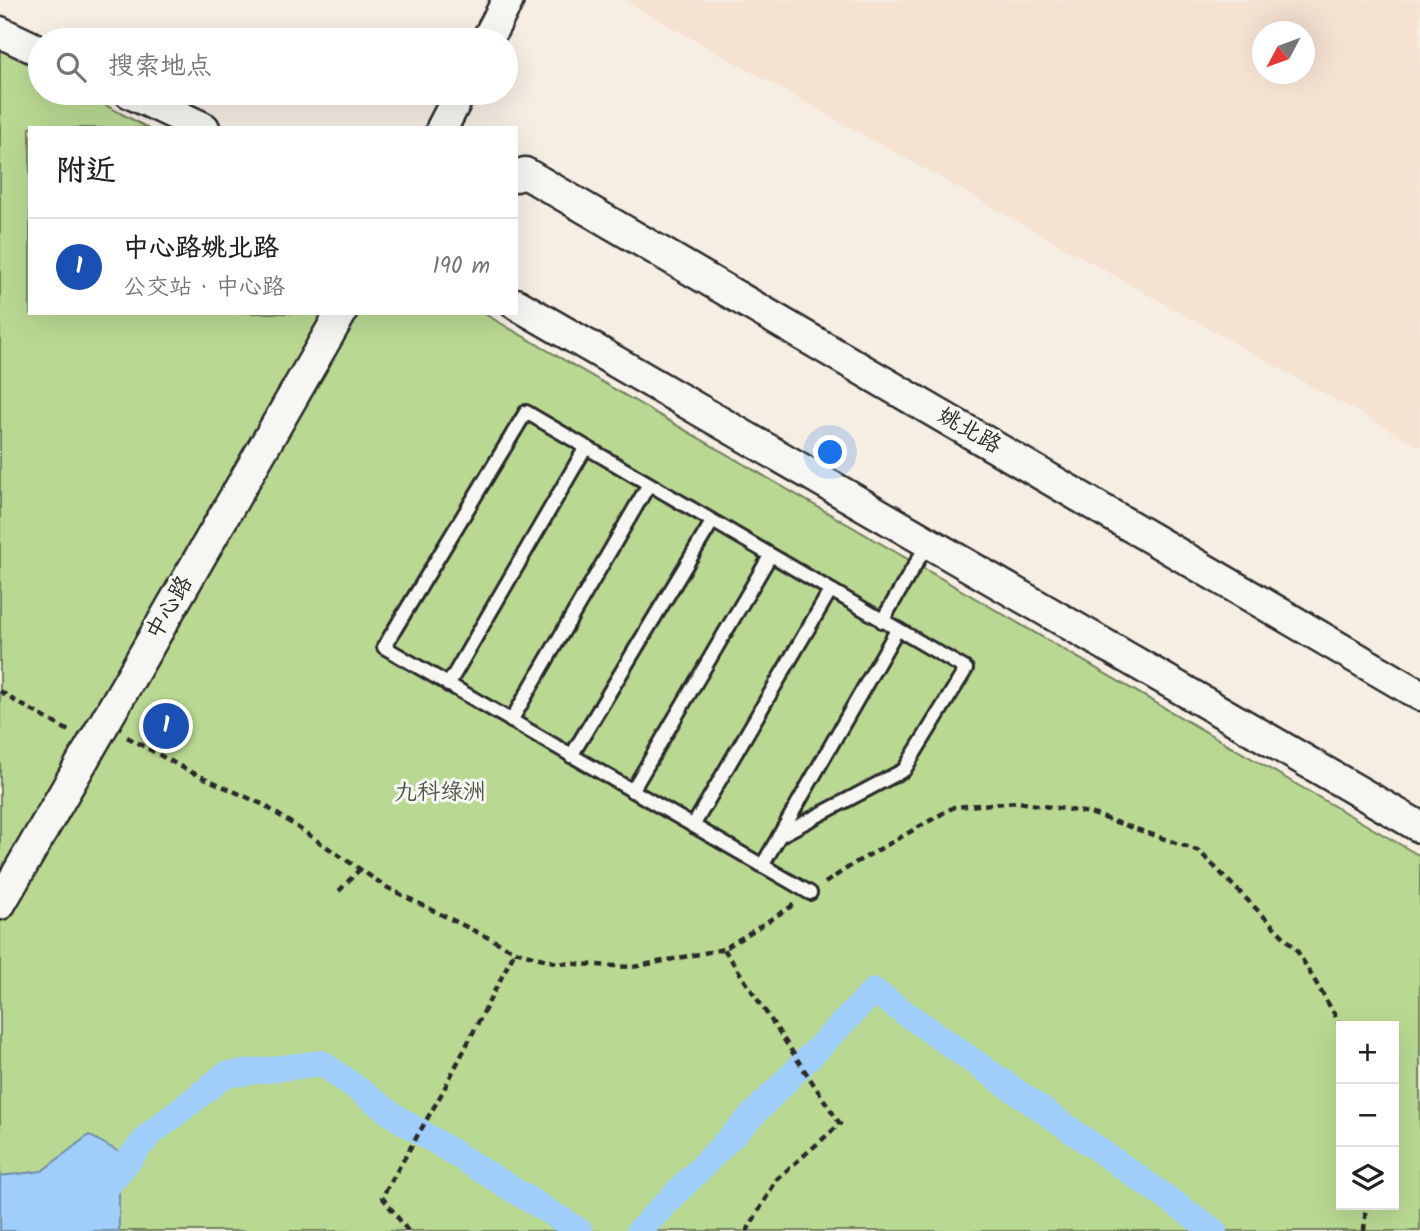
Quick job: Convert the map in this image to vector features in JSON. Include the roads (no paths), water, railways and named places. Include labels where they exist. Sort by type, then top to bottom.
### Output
[{"type":"street","points":[[493,28],[508,0]]},
{"type":"street","points":[[0,32],[28,45]]},
{"type":"street","points":[[155,105],[200,126]]},
{"type":"street","points":[[443,126],[454,105]]},
{"type":"street","name":"姚北路","points":[[518,175],[525,173],[1420,695]]},
{"type":"street","points":[[518,305],[1420,827]]},
{"type":"street","name":"中心路","points":[[0,904],[340,315]]},
{"type":"lane","points":[[779,836],[904,770],[966,669],[526,412],[384,648],[810,893]]},
{"type":"lane","points":[[448,685],[586,447]]},
{"type":"lane","points":[[511,721],[649,484]]},
{"type":"lane","points":[[571,756],[712,522]]},
{"type":"lane","points":[[882,621],[928,543]]},
{"type":"lane","points":[[632,791],[771,556]]},
{"type":"lane","points":[[693,826],[830,591]]},
{"type":"lane","points":[[762,866],[897,630]]},
{"type":"water","points":[[89,1135],[119,1152],[119,1231],[0,1231],[0,1176],[42,1171]]},
{"type":"waterway","points":[[639,1231],[874,991],[1214,1231]]},
{"type":"waterway","points":[[71,1231],[149,1135],[225,1075],[322,1063],[399,1119],[580,1231]]},
{"type":"place","name":"中心路姚北路","points":[[166,726]]},
{"type":"park label","name":"九科绿洲","points":[[440,793]]}]
